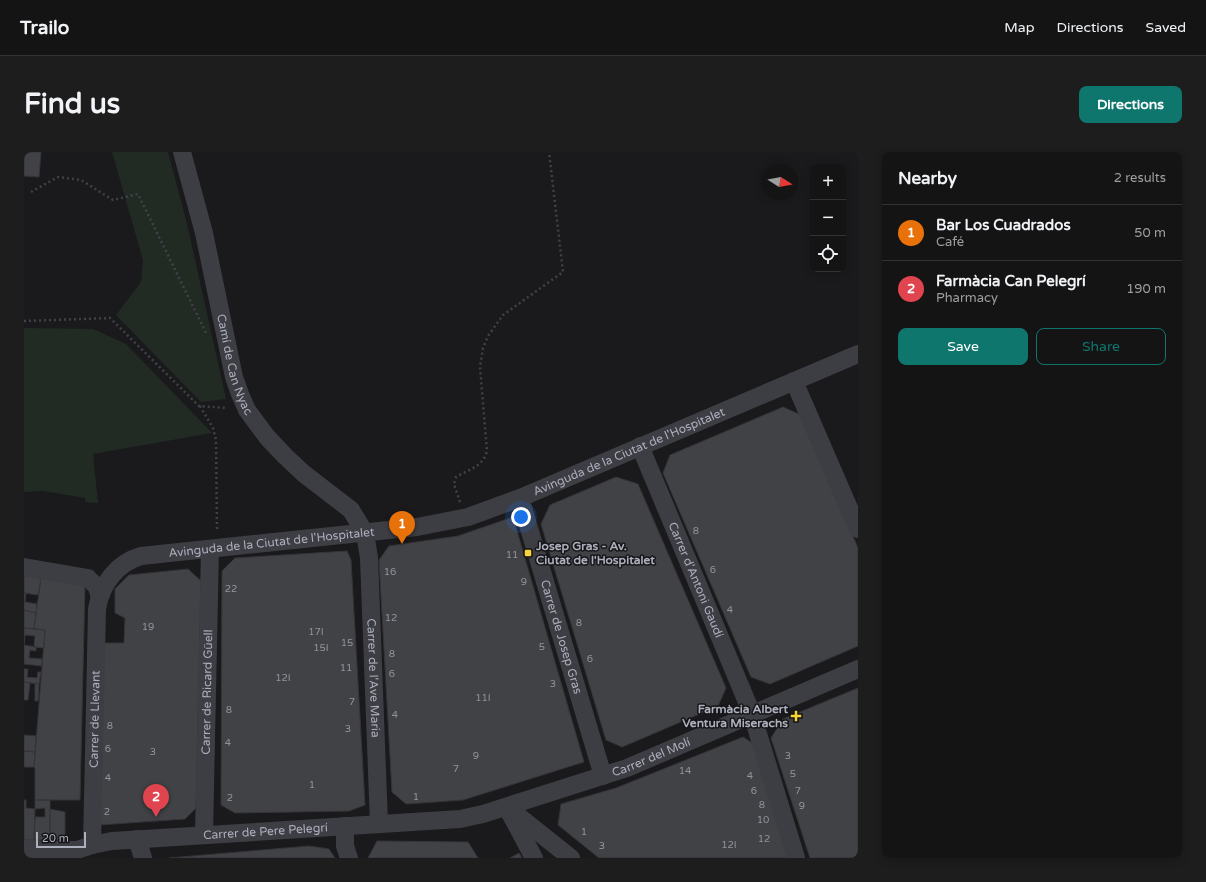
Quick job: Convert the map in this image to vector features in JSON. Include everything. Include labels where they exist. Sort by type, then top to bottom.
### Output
[{"type":"street","name":"Camí de Can Nyac","points":[[182,152],[204,234],[234,377],[247,410],[266,437],[284,456],[303,473],[351,510],[365,533]]},
{"type":"street","name":"Avinguda de la Ciutat de l'Hospitalet","points":[[99,594],[123,563],[141,556],[213,542],[365,533],[442,523],[468,517],[520,498],[858,354]]},
{"type":"street","points":[[794,380],[858,530]]},
{"type":"street","name":"Carrer d'Antoni Gaudí","points":[[640,446],[752,714],[796,858]]},
{"type":"street","name":"Carrer de Josep Gras","points":[[520,498],[603,776]]},
{"type":"street","name":"Carrer de l'Ave Maria","points":[[365,533],[369,558],[379,824]]},
{"type":"street","name":"Carrer de Ricard Güell","points":[[204,835],[213,542]]},
{"type":"street","points":[[32,568],[88,578],[97,587],[99,594]]},
{"type":"street","name":"Carrer de Llevant","points":[[80,851],[99,594]]},
{"type":"street","name":"Carrer del Molí","points":[[507,807],[627,768],[858,668]]},
{"type":"street","points":[[507,807],[534,858]]},
{"type":"street","points":[[507,807],[571,858]]},
{"type":"street","name":"Carrer de Pere Pelegrí","points":[[24,849],[80,851],[112,841],[460,819],[507,807]]},
{"type":"street","points":[[345,826],[345,846],[349,858]]},
{"type":"street","points":[[137,839],[143,858]]},
{"type":"path","points":[[462,506],[456,495],[454,484],[456,477],[480,465],[485,459],[487,451],[480,367],[483,348],[488,336],[502,315],[563,272],[549,152]]},
{"type":"path","points":[[31,192],[58,177],[81,180],[113,200],[138,194],[209,340]]},
{"type":"path","points":[[24,321],[110,318],[199,406],[213,428],[216,440],[213,542]]},
{"type":"path","points":[[199,406],[234,409]]},
{"type":"shaded area","points":[[112,152],[168,152],[187,224],[226,399],[201,402],[116,315],[141,282],[143,260]]},
{"type":"shaded area","points":[[24,328],[93,329],[126,344],[212,433],[93,454],[98,503],[85,502],[85,498],[43,491],[24,492]]},
{"type":"building","points":[[24,152],[41,152],[39,177],[24,176]]},
{"type":"building","points":[[783,407],[801,415],[858,548],[858,646],[770,684],[751,677],[663,473],[670,455]]},
{"type":"building","points":[[616,477],[638,484],[726,688],[718,706],[622,747],[606,740],[541,524],[550,505]]},
{"type":"building","points":[[513,517],[584,762],[463,800],[406,804],[392,792],[379,560],[389,546],[458,536]]},
{"type":"building","points":[[347,551],[351,560],[365,805],[349,811],[235,813],[221,805],[222,571],[235,558]]},
{"type":"building","points":[[188,569],[201,581],[196,808],[185,819],[99,825],[103,643],[124,643],[125,618],[115,613],[115,589],[129,575]]},
{"type":"building","points":[[24,575],[41,578],[38,595],[24,593]]},
{"type":"building","points":[[41,578],[85,585],[80,800],[35,800],[34,767],[45,630],[34,629]]},
{"type":"building","points":[[24,593],[26,593],[25,602],[37,604],[36,613],[24,610]]},
{"type":"building","points":[[24,610],[36,613],[34,629],[24,628]]},
{"type":"building","points":[[24,628],[45,630],[44,648],[34,647],[35,636],[25,635],[24,645]]},
{"type":"building","points":[[24,645],[36,647],[36,651],[30,650],[29,658],[42,659],[42,666],[24,664]]},
{"type":"building","points":[[24,669],[28,669],[27,677],[37,678],[38,672],[41,672],[39,684],[24,682]]},
{"type":"building","points":[[24,682],[30,683],[28,700],[24,700]]},
{"type":"building","points":[[35,683],[39,684],[38,701],[35,701]]},
{"type":"building","points":[[858,688],[858,858],[810,858],[771,738],[783,719]]},
{"type":"building","points":[[24,735],[36,736],[35,752],[24,751]]},
{"type":"building","points":[[743,737],[757,746],[790,858],[599,858],[558,825],[561,804],[616,788]]},
{"type":"building","points":[[24,751],[35,752],[34,767],[24,767]]},
{"type":"building","points":[[24,800],[26,800],[26,808],[35,809],[34,840],[24,840]]},
{"type":"building","points":[[35,800],[50,800],[50,840],[34,840],[35,817],[45,817],[45,808],[35,809]]},
{"type":"building","points":[[50,809],[65,812],[65,840],[50,840]]},
{"type":"building","points":[[377,841],[468,842],[478,858],[368,858]]},
{"type":"building","points":[[309,846],[329,849],[335,858],[169,858]]},
{"type":"building","points":[[519,853],[522,858],[510,858]]},
{"type":"place","name":"Bar Los Cuadrados","points":[[402,544]]},
{"type":"place","name":"Josep Gras - Av. Ciutat de l'Hospitalet","points":[[528,553]]},
{"type":"place","name":"Farmàcia Albert Ventura Miserachs","points":[[796,716]]},
{"type":"place","name":"Farmàcia Can Pelegrí","points":[[156,817]]}]
